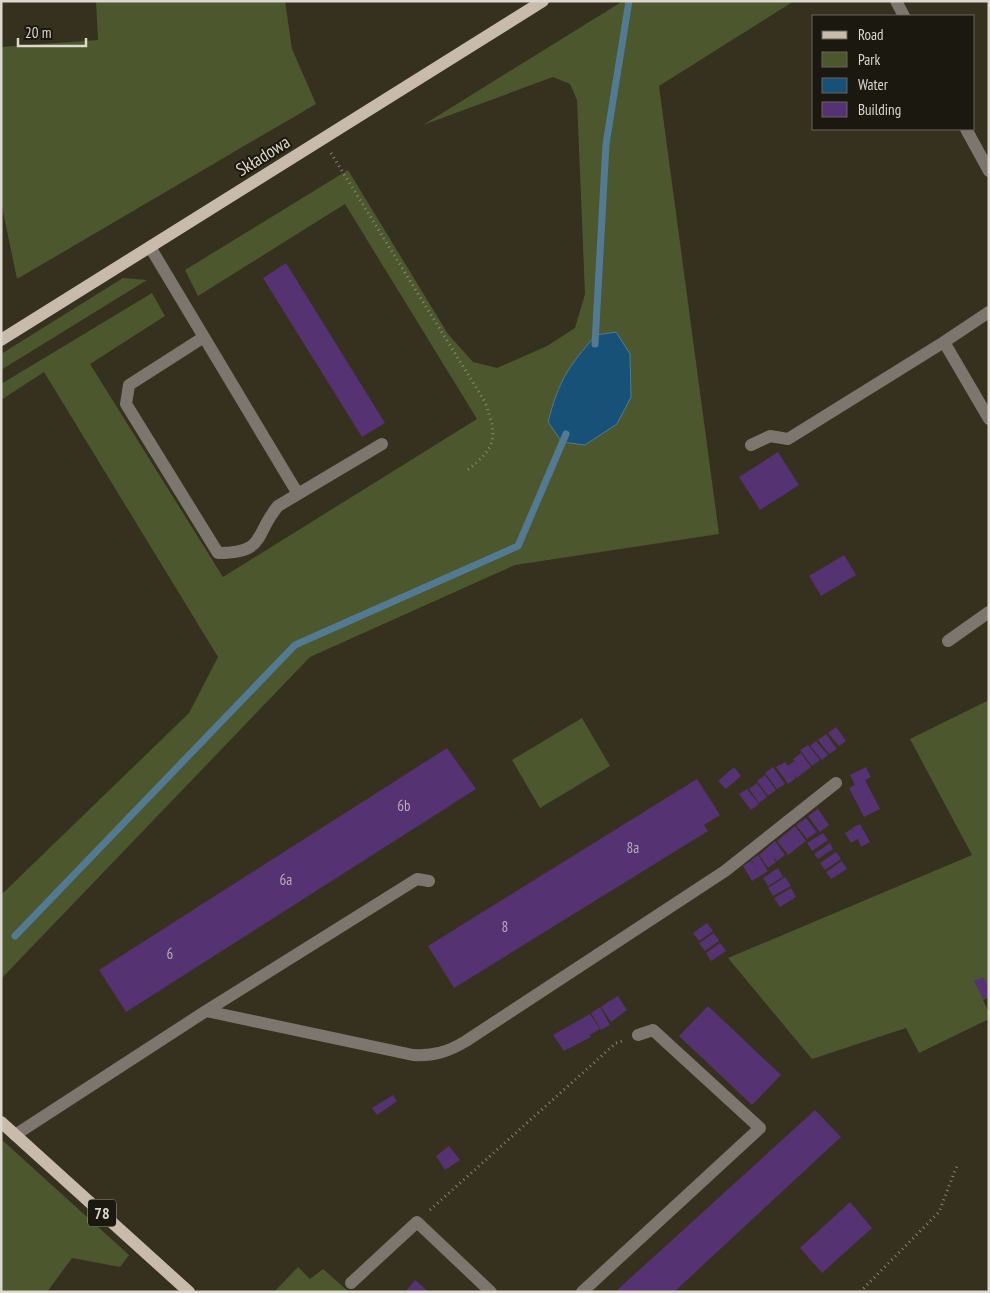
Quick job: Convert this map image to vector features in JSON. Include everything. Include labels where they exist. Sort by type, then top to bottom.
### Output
[{"type":"main road","name":"Składowa","points":[[1,340],[543,1]]},
{"type":"main road","name":"78","points":[[1,1122],[189,1292]]},
{"type":"street","points":[[896,1],[903,15]]},
{"type":"street","points":[[967,130],[989,171]]},
{"type":"street","points":[[150,248],[298,494]]},
{"type":"street","points":[[751,445],[770,436],[788,439],[989,312]]},
{"type":"street","points":[[204,337],[129,385],[126,404],[218,553],[239,553],[259,541],[268,517],[278,506],[382,444]]},
{"type":"street","points":[[944,342],[989,419]]},
{"type":"street","points":[[948,641],[989,612]]},
{"type":"street","points":[[206,1011],[413,1055],[444,1053],[466,1041],[725,871],[836,782]]},
{"type":"street","points":[[15,1135],[206,1011],[417,879],[429,881]]},
{"type":"street","points":[[582,1292],[760,1128],[653,1030],[638,1035]]},
{"type":"street","points":[[351,1283],[417,1222],[491,1292]]},
{"type":"path","points":[[322,139],[485,402],[494,425],[492,443],[483,458],[466,471]]},
{"type":"path","points":[[417,1222],[616,1043],[638,1035]]},
{"type":"path","points":[[860,1292],[939,1212],[958,1163]]},
{"type":"green space","points":[[96,1],[285,1],[292,49],[316,104],[17,279],[1,202],[1,47],[98,40]]},
{"type":"green space","points":[[623,1],[794,1],[659,86],[719,534],[515,565],[310,657],[1,979],[1,895],[189,713],[218,657],[44,372],[1,400],[1,384],[152,293],[165,316],[90,364],[223,577],[477,419],[345,204],[198,296],[185,270],[348,170],[448,334],[473,362],[497,368],[547,346],[575,328],[585,294],[577,100],[570,84],[553,77],[423,125]]},
{"type":"green space","points":[[123,278],[147,280],[1,370],[1,354]]},
{"type":"green space","points":[[989,700],[989,997],[983,1000],[989,1013],[989,1019],[919,1053],[906,1028],[812,1059],[728,958],[972,855],[910,739]]},
{"type":"green space","points":[[582,718],[610,766],[540,808],[512,760]]},
{"type":"green space","points":[[1,1139],[129,1255],[120,1267],[72,1258],[47,1292],[1,1292]]},
{"type":"green space","points":[[298,1267],[310,1279],[323,1269],[349,1292],[274,1292]]},
{"type":"water","points":[[616,332],[630,354],[631,397],[617,424],[585,445],[562,442],[548,422],[561,384],[578,356],[596,335]]},
{"type":"building","points":[[286,263],[385,423],[362,437],[263,278]]},
{"type":"building","points":[[778,452],[799,485],[760,510],[739,477]]},
{"type":"building","points":[[844,555],[856,575],[821,596],[809,576]]},
{"type":"building","points":[[836,727],[846,741],[839,746],[828,733]]},
{"type":"building","points":[[826,734],[837,749],[829,754],[818,740]]},
{"type":"building","points":[[816,741],[828,755],[822,760],[810,746]]},
{"type":"building","points":[[808,745],[820,760],[812,766],[800,750]]},
{"type":"building","points":[[447,748],[476,789],[126,1012],[99,970]]},
{"type":"building","points":[[801,753],[811,767],[797,778],[793,773],[796,778],[788,784],[776,767],[785,762],[788,766],[794,761],[798,766],[793,759]]},
{"type":"building","points":[[734,767],[741,776],[726,789],[718,781]]},
{"type":"building","points":[[773,767],[785,784],[777,789],[765,773]]},
{"type":"building","points":[[866,767],[871,777],[865,780],[880,809],[864,817],[849,788],[855,785],[850,775]]},
{"type":"building","points":[[765,775],[776,790],[768,796],[757,781]]},
{"type":"building","points":[[697,779],[720,815],[704,825],[708,831],[454,988],[428,946]]},
{"type":"building","points":[[757,783],[767,797],[759,803],[749,789]]},
{"type":"building","points":[[747,789],[759,804],[751,810],[739,794]]},
{"type":"building","points":[[818,809],[829,825],[820,832],[808,816]]},
{"type":"building","points":[[806,818],[817,832],[807,839],[796,825]]},
{"type":"building","points":[[860,824],[870,842],[861,847],[858,839],[851,843],[845,833],[852,829],[855,833],[852,828]]},
{"type":"building","points":[[795,826],[806,841],[788,855],[777,841]]},
{"type":"building","points":[[823,833],[828,840],[812,851],[807,843]]},
{"type":"building","points":[[775,841],[785,855],[777,861],[772,856],[776,862],[768,868],[759,855]]},
{"type":"building","points":[[830,843],[833,849],[818,859],[814,854]]},
{"type":"building","points":[[836,852],[841,859],[825,870],[820,863]]},
{"type":"building","points":[[758,855],[768,871],[752,881],[743,866],[751,861],[757,868],[751,860]]},
{"type":"building","points":[[842,861],[847,869],[831,879],[826,872]]},
{"type":"building","points":[[778,868],[783,877],[768,886],[763,878]]},
{"type":"building","points":[[785,877],[791,886],[773,896],[768,888]]},
{"type":"building","points":[[791,888],[796,897],[780,907],[774,898]]},
{"type":"building","points":[[707,923],[713,931],[699,941],[693,933]]},
{"type":"building","points":[[714,933],[719,941],[705,951],[699,943]]},
{"type":"building","points":[[720,943],[726,951],[711,961],[706,953]]},
{"type":"building","points":[[983,977],[989,988],[989,996],[983,999],[974,981]]},
{"type":"building","points":[[618,996],[627,1010],[611,1022],[601,1007]]},
{"type":"building","points":[[708,1006],[781,1075],[752,1105],[679,1036]]},
{"type":"building","points":[[600,1007],[610,1025],[601,1030],[591,1013]]},
{"type":"building","points":[[590,1014],[600,1029],[590,1035],[586,1029],[591,1037],[564,1051],[553,1035]]},
{"type":"building","points":[[393,1095],[397,1101],[377,1115],[372,1108]]},
{"type":"building","points":[[815,1110],[841,1137],[674,1292],[615,1292]]},
{"type":"building","points":[[449,1146],[460,1160],[445,1170],[436,1156]]},
{"type":"building","points":[[850,1202],[872,1228],[822,1273],[800,1248]]},
{"type":"building","points":[[415,1280],[429,1292],[405,1292]]},
{"type":"waterway","points":[[595,344],[606,144],[629,1]]},
{"type":"waterway","points":[[15,936],[295,645],[518,546],[566,434]]}]
